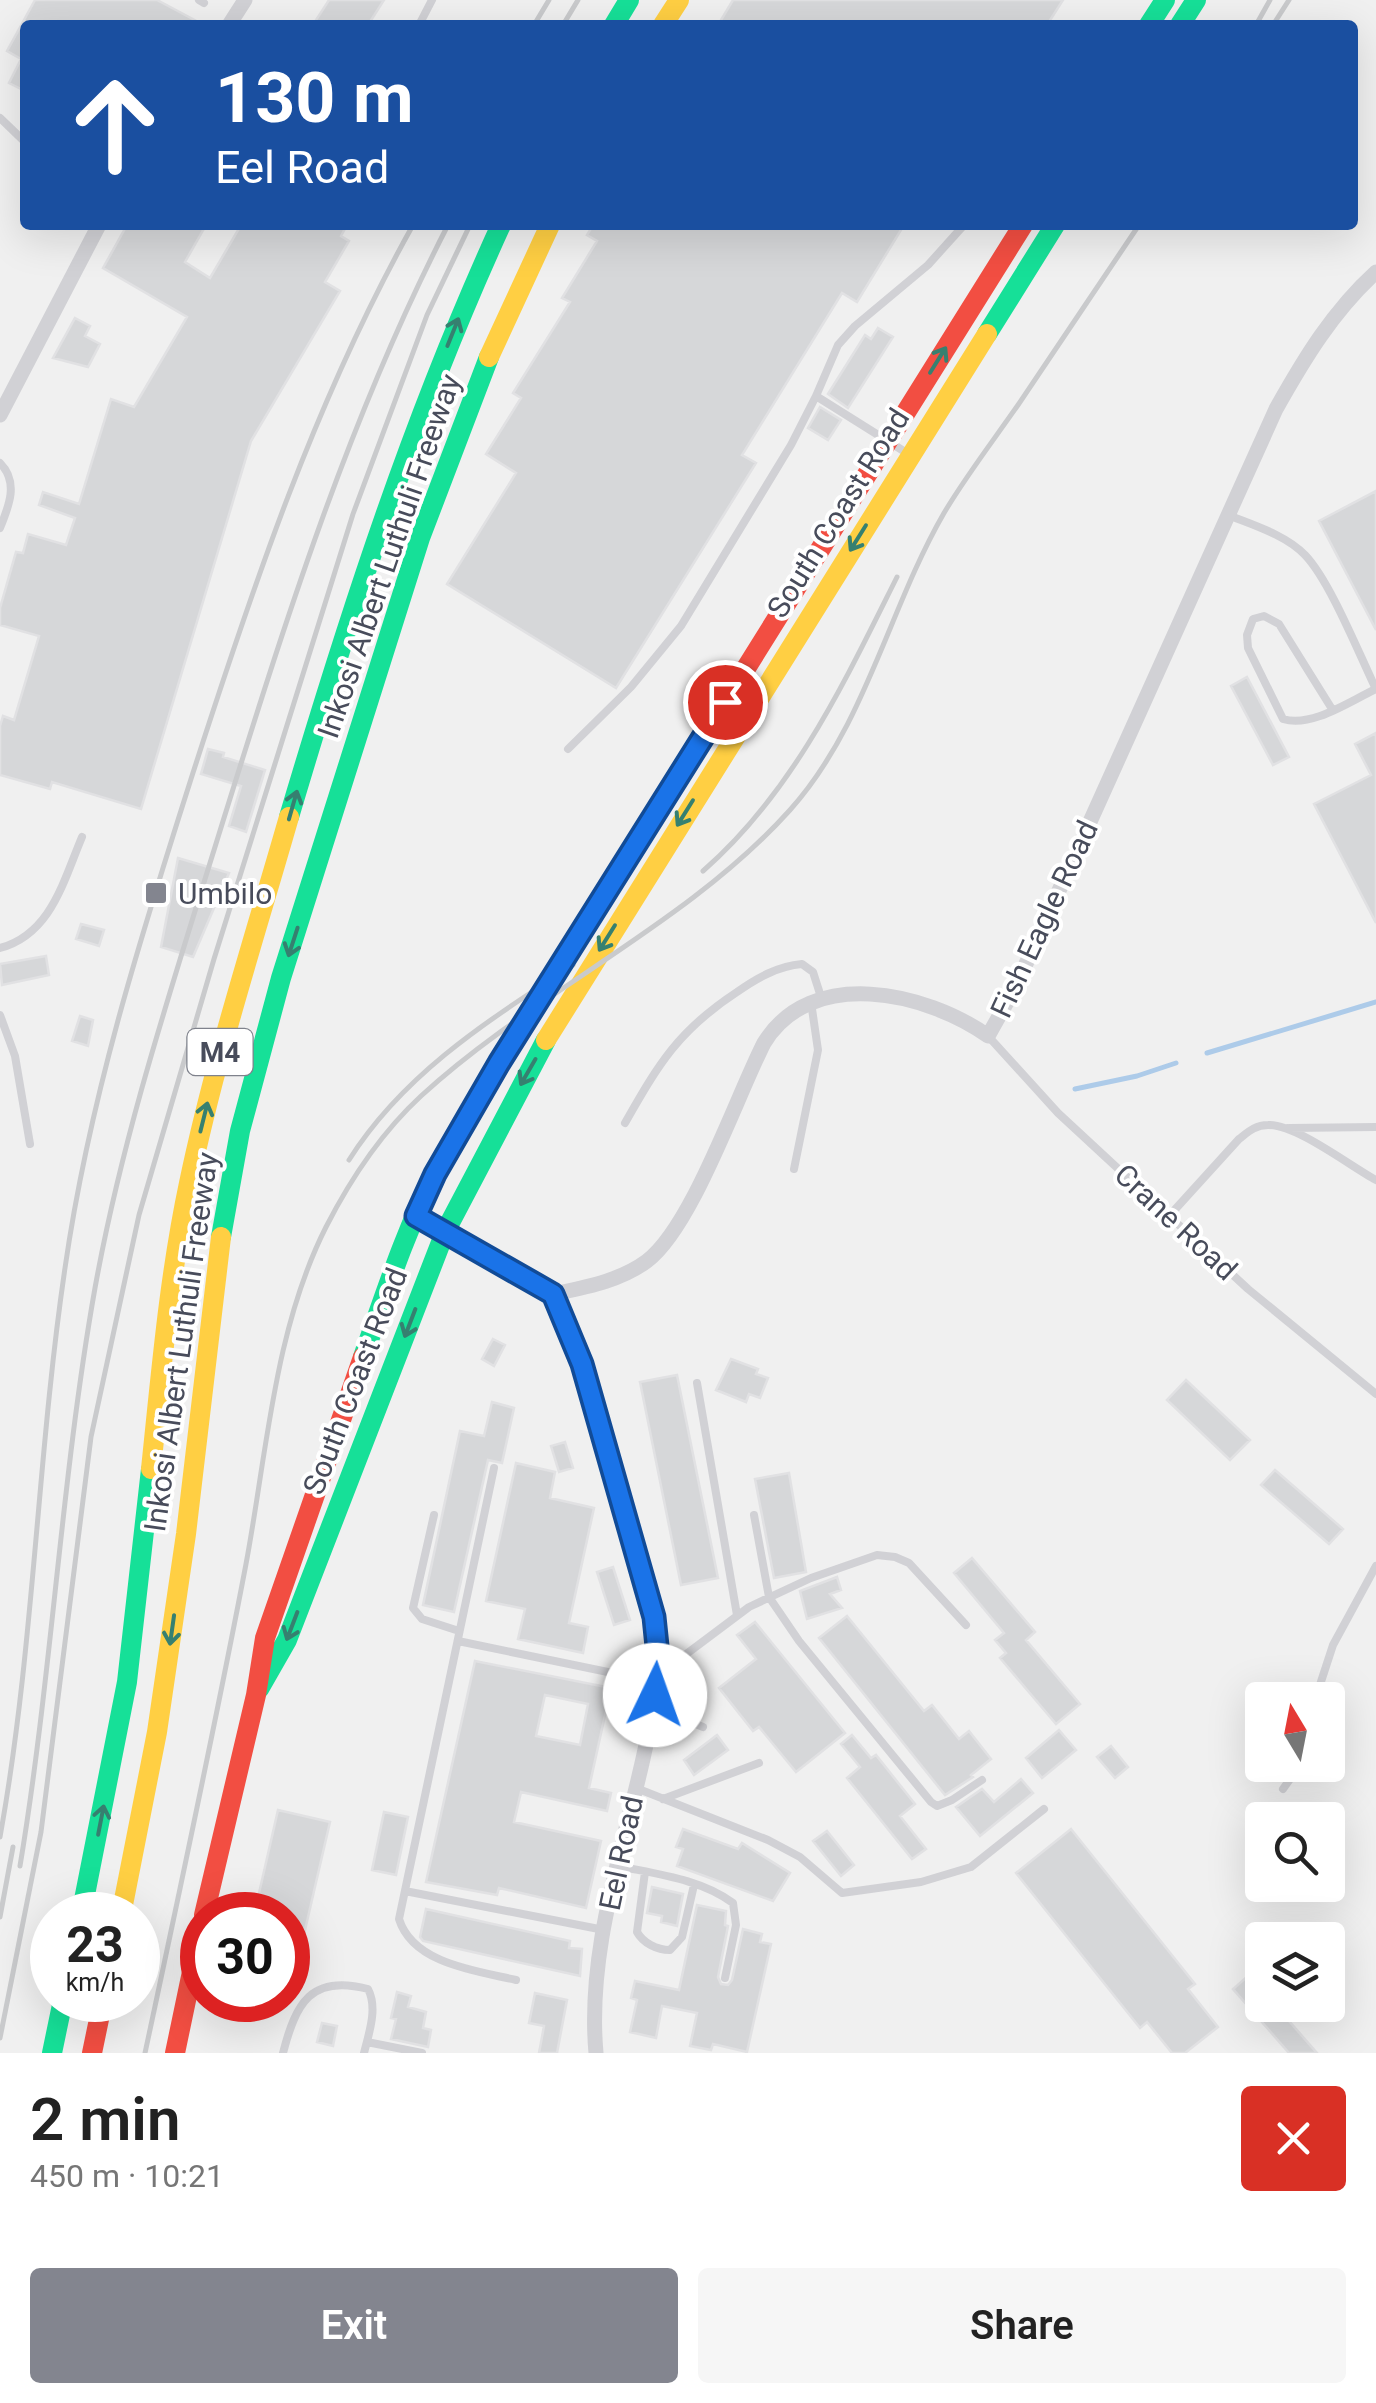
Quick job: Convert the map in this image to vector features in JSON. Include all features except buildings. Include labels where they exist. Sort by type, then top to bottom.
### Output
[{"type":"main road","name":"Inkosi Albert Luthuli Freeway","points":[[85,1892],[126,1684],[179,1238],[217,1062],[394,481],[451,337],[500,230]]},
{"type":"main road","name":"Inkosi Albert Luthuli Freeway","points":[[126,1892],[158,1732],[186,1534],[216,1263],[240,1132],[281,978],[420,538],[488,359],[548,230]]},
{"type":"main road","name":"South Coast Road","points":[[209,1892],[256,1694],[265,1638],[381,1302],[435,1174],[499,1063],[1020,230]]},
{"type":"main road","name":"South Coast Road","points":[[256,1694],[287,1640],[445,1232],[510,1104],[576,987],[1052,230]]},
{"type":"main road","points":[[52,2053],[58,2022]]},
{"type":"main road","points":[[92,2053],[98,2022]]},
{"type":"main road","points":[[175,2053],[181,2022]]},
{"type":"street","points":[[0,415],[96,230]]},
{"type":"street","name":"Fish Eagle Road","points":[[816,999],[840,994],[912,1002],[957,1016],[988,1036],[1016,986],[1295,374],[1338,312],[1376,272]]},
{"type":"street","points":[[416,1216],[553,1294],[619,1277],[648,1260],[667,1242],[698,1186],[764,1043],[780,1022],[816,999]]},
{"type":"street","name":"Eel Road","points":[[553,1294],[582,1364],[654,1617],[658,1656],[654,1706],[604,1930],[594,2002],[596,2053]]},
{"type":"lane","points":[[0,118],[20,137]]},
{"type":"lane","points":[[568,749],[630,686],[681,626],[791,445],[838,345],[928,265],[960,230]]},
{"type":"lane","points":[[816,396],[910,455]]},
{"type":"lane","points":[[0,463],[11,480],[10,503],[0,528]]},
{"type":"lane","points":[[1228,515],[1276,536],[1304,554],[1339,612],[1376,689],[1332,709],[1306,720],[1290,722],[1282,718],[1248,648],[1247,635],[1254,619],[1264,616],[1278,624],[1332,709]]},
{"type":"lane","points":[[0,948],[26,938],[46,917],[82,838]]},
{"type":"lane","points":[[626,1122],[658,1066],[690,1026],[756,979],[788,966],[806,965],[813,972],[818,1050],[794,1169]]},
{"type":"lane","points":[[0,1016],[15,1056],[30,1144]]},
{"type":"lane","name":"Crane Road","points":[[988,1036],[1058,1114],[1248,1289],[1376,1394]]},
{"type":"lane","points":[[1170,1215],[1239,1139],[1258,1126],[1376,1128]]},
{"type":"lane","points":[[1285,1128],[1376,1180]]},
{"type":"lane","points":[[697,1383],[737,1615]]},
{"type":"lane","points":[[494,1468],[399,1916],[400,1926],[423,1951],[453,1964],[516,1980]]},
{"type":"lane","points":[[434,1515],[413,1608],[422,1620],[458,1636],[632,1678],[657,1676],[737,1615],[769,1597],[867,1558],[890,1556],[909,1563],[966,1626]]},
{"type":"lane","points":[[754,1515],[769,1597],[798,1641],[932,1804],[946,1804],[982,1780]]},
{"type":"lane","points":[[1321,1682],[1333,1645],[1376,1566]]},
{"type":"lane","points":[[654,1706],[703,1726]]},
{"type":"lane","points":[[663,1799],[759,1763]]},
{"type":"lane","points":[[1283,1789],[1288,1782]]},
{"type":"lane","points":[[636,1788],[790,1851],[842,1893],[921,1882],[971,1867],[1044,1809]]},
{"type":"lane","points":[[618,1866],[694,1885],[722,1896],[734,1907],[736,1925],[725,1978]]},
{"type":"lane","points":[[644,1872],[637,1932],[642,1940],[661,1950],[670,1950],[681,1941],[694,1885]]},
{"type":"lane","points":[[404,1892],[604,1930]]},
{"type":"lane","points":[[282,2052],[304,2000],[318,1990],[338,1984],[371,1991],[374,2006],[364,2053]]},
{"type":"lane","points":[[367,2042],[422,2053]]},
{"type":"waterway","points":[[1207,1053],[1376,1002]]},
{"type":"waterway","points":[[1075,1089],[1176,1063]]},
{"type":"railway","points":[[537,20],[549,0]]},
{"type":"railway","points":[[566,20],[578,0]]},
{"type":"railway","points":[[1259,20],[1270,0]]},
{"type":"railway","points":[[1276,20],[1289,0]]},
{"type":"railway","points":[[0,1837],[21,1695],[65,1268],[102,1082],[153,899],[262,566],[346,359],[410,230]]},
{"type":"railway","points":[[20,1866],[83,1360],[106,1230],[134,1116],[243,756],[320,524],[379,373],[446,230]]},
{"type":"railway","points":[[0,2038],[41,1832],[91,1437],[139,1215],[214,959],[353,514],[427,315],[468,230]]},
{"type":"railway","points":[[145,2053],[234,1625],[283,1349],[308,1266],[335,1209],[380,1141],[421,1096],[512,1024],[705,889],[790,810],[838,741],[944,513],[1136,230]]},
{"type":"railway","points":[[703,871],[764,807],[790,771],[836,695],[897,577]]},
{"type":"railway","points":[[349,1160],[395,1101],[450,1050],[573,965]]},
{"type":"railway","points":[[0,1917],[13,1847]]},
{"type":"traffic: fast","points":[[617,20],[629,0]]},
{"type":"traffic: fast","points":[[1152,20],[1165,0]]},
{"type":"traffic: fast","points":[[1183,20],[1196,0]]},
{"type":"traffic: fast","points":[[289,817],[384,517],[439,370],[499,230]]},
{"type":"traffic: fast","points":[[987,334],[1052,230]]},
{"type":"traffic: fast","points":[[221,1237],[240,1131],[281,978],[420,538],[489,357]]},
{"type":"traffic: fast","points":[[363,1357],[405,1240],[436,1172],[506,1050],[631,852]]},
{"type":"traffic: fast","points":[[259,1689],[287,1640],[445,1232],[546,1040]]},
{"type":"traffic: fast","points":[[86,1892],[127,1682],[151,1469]]},
{"type":"traffic: fast","points":[[52,2053],[58,2022]]},
{"type":"traffic: slow","points":[[666,20],[679,0]]},
{"type":"traffic: slow","points":[[489,357],[548,230]]},
{"type":"traffic: slow","points":[[546,1040],[987,334]]},
{"type":"traffic: slow","points":[[151,1469],[171,1290],[189,1183],[223,1045],[289,817]]},
{"type":"traffic: slow","points":[[126,1892],[157,1732],[186,1534],[221,1237]]},
{"type":"traffic: jam","points":[[631,852],[1020,230]]},
{"type":"traffic: jam","points":[[209,1892],[256,1695],[265,1638],[363,1357]]},
{"type":"traffic: jam","points":[[92,2053],[98,2022]]},
{"type":"traffic: jam","points":[[175,2053],[181,2022]]},
{"type":"place","name":"Umbilo","points":[[156,893]]},
{"type":"route","points":[[655,1695],[658,1656],[654,1617],[582,1364],[564,1315],[553,1294],[416,1216],[435,1174],[499,1063],[725,702]]}]
